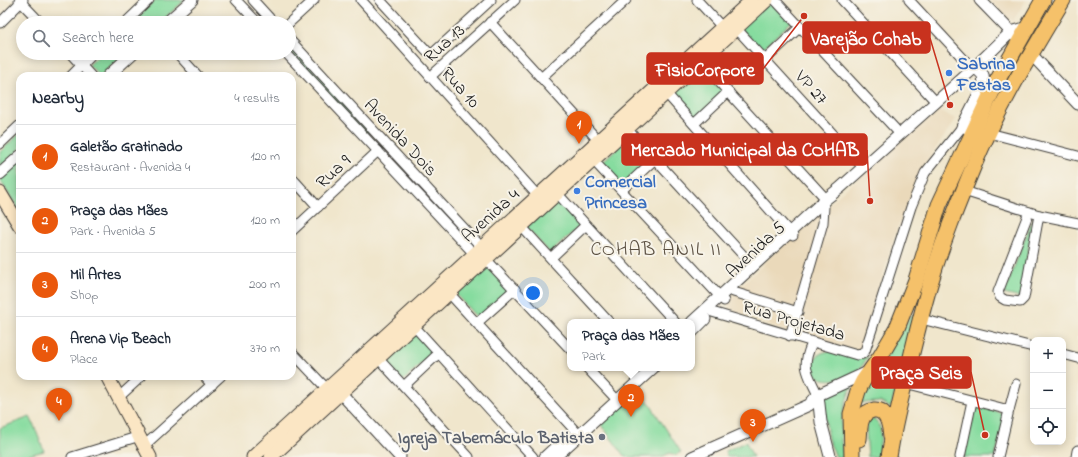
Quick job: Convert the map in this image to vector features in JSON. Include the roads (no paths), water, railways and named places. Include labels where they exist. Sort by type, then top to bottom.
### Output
[{"type":"main road","name":"Avenida 4","points":[[263,455],[333,389],[483,256],[521,226],[557,193],[570,174],[598,140],[666,93],[700,61],[722,27],[752,0]]},
{"type":"main road","name":"Avenida 4","points":[[374,354],[414,326],[449,293],[538,196],[570,174],[594,160],[627,128],[641,109],[712,44],[736,28],[767,0]]},
{"type":"main road","points":[[852,457],[852,408],[858,391],[886,348],[901,317],[916,280],[939,205],[968,130],[997,81],[1015,37],[1028,27],[1043,0]]},
{"type":"main road","points":[[889,455],[921,319],[931,283],[953,217],[989,133],[1018,76],[1063,0]]},
{"type":"main road","points":[[0,193],[16,219]]},
{"type":"main road","points":[[109,380],[145,446]]},
{"type":"main road","points":[[858,457],[862,420],[867,413],[875,410],[883,413],[889,422],[889,455]]},
{"type":"street","points":[[132,16],[149,0]]},
{"type":"street","points":[[174,16],[192,0]]},
{"type":"street","points":[[236,0],[251,16]]},
{"type":"street","points":[[253,0],[268,16]]},
{"type":"street","points":[[296,17],[314,0]]},
{"type":"street","name":"Rua 10","points":[[361,0],[538,196]]},
{"type":"street","points":[[380,0],[428,52],[432,54],[491,0]]},
{"type":"street","name":"Rua 13","points":[[430,77],[515,0]]},
{"type":"street","points":[[541,78],[626,0]]},
{"type":"street","points":[[697,0],[722,27]]},
{"type":"street","points":[[776,0],[900,134]]},
{"type":"street","points":[[842,0],[936,102]]},
{"type":"street","points":[[909,0],[973,69],[978,70],[983,75],[984,84],[968,130]]},
{"type":"street","points":[[980,0],[1015,37]]},
{"type":"street","points":[[0,23],[21,1],[35,16]]},
{"type":"street","points":[[490,22],[598,140]]},
{"type":"street","points":[[765,60],[800,27]]},
{"type":"street","name":"VP 27","points":[[736,28],[864,167]]},
{"type":"street","name":"Avenida 5","points":[[695,320],[726,295],[840,188],[973,69],[1015,37]]},
{"type":"street","name":"Avenida Dois","points":[[296,47],[483,256]]},
{"type":"street","points":[[1031,54],[1078,103]]},
{"type":"street","points":[[77,60],[88,72]]},
{"type":"street","points":[[75,72],[87,60]]},
{"type":"street","points":[[112,72],[125,60]]},
{"type":"street","points":[[183,60],[194,72]]},
{"type":"street","name":"Avenida Dois","points":[[293,60],[378,151],[483,256]]},
{"type":"street","points":[[700,61],[825,203],[824,223],[790,336]]},
{"type":"street","points":[[694,124],[728,92]]},
{"type":"street","points":[[666,93],[791,234]]},
{"type":"street","points":[[627,128],[753,266]]},
{"type":"street","points":[[0,144],[16,129]]},
{"type":"street","name":"Rua Projetada","points":[[712,312],[812,343],[857,355],[862,354],[865,351],[911,208],[925,173],[968,130]]},
{"type":"street","points":[[989,133],[1078,156]]},
{"type":"street","name":"Rua 9","points":[[296,226],[378,151]]},
{"type":"street","points":[[622,190],[655,159]]},
{"type":"street","points":[[0,174],[16,160]]},
{"type":"street","points":[[594,160],[726,295],[798,312]]},
{"type":"street","points":[[296,182],[318,207]]},
{"type":"street","points":[[964,191],[1039,215],[1078,223]]},
{"type":"street","points":[[557,193],[673,319]]},
{"type":"street","points":[[1029,212],[998,292],[1000,297],[1005,300],[1020,302],[1024,298],[1039,215]]},
{"type":"street","points":[[551,258],[586,225]]},
{"type":"street","points":[[521,226],[606,319]]},
{"type":"street","name":"Avenida 5","points":[[695,329],[753,266],[791,234]]},
{"type":"street","points":[[483,256],[567,346]]},
{"type":"street","points":[[477,324],[515,290]]},
{"type":"street","points":[[449,293],[577,432]]},
{"type":"street","points":[[921,319],[1030,346]]},
{"type":"street","points":[[414,326],[533,457]]},
{"type":"street","points":[[812,343],[807,354],[806,367],[818,395],[821,422],[830,457]]},
{"type":"street","points":[[404,386],[439,353]]},
{"type":"street","points":[[374,354],[469,457]]},
{"type":"street","points":[[1066,355],[1078,358]]},
{"type":"street","points":[[296,356],[333,389],[400,457]]},
{"type":"street","points":[[590,371],[615,398]]},
{"type":"street","points":[[545,457],[577,432],[646,371]]},
{"type":"street","points":[[692,457],[808,405],[818,395],[870,371]]},
{"type":"street","points":[[119,397],[138,380]]},
{"type":"street","points":[[208,380],[212,385]]},
{"type":"street","points":[[72,457],[145,446],[217,380]]},
{"type":"street","points":[[905,383],[1009,410]]},
{"type":"street","points":[[998,457],[1016,384]]},
{"type":"street","points":[[960,457],[972,401]]},
{"type":"street","points":[[808,405],[830,457]]},
{"type":"street","points":[[555,457],[577,432]]},
{"type":"street","points":[[1077,457],[1078,451]]},
{"type":"place","name":"FisioCorpore","points":[[804,16]]},
{"type":"place","name":"Sabrina Festas","points":[[949,73]]},
{"type":"place","name":"Varejão Cohab","points":[[950,105]]},
{"type":"place","name":"Galetão Gratinado","points":[[579,144]]},
{"type":"place","name":"Comercial Princesa","points":[[577,191]]},
{"type":"place","name":"Mercado Municipal da COHAB","points":[[870,201]]},
{"type":"place","name":"Praça das Mães","points":[[631,417]]},
{"type":"place","name":"Arena Vip Beach","points":[[59,421]]},
{"type":"place","name":"Praça Seis","points":[[985,435]]},
{"type":"place","name":"Igreja Tabernáculo Batista","points":[[602,437]]},
{"type":"place","name":"Mil Artes","points":[[753,442]]},
{"type":"district","name":"COHAB ANIL II","points":[[656,248]]}]
